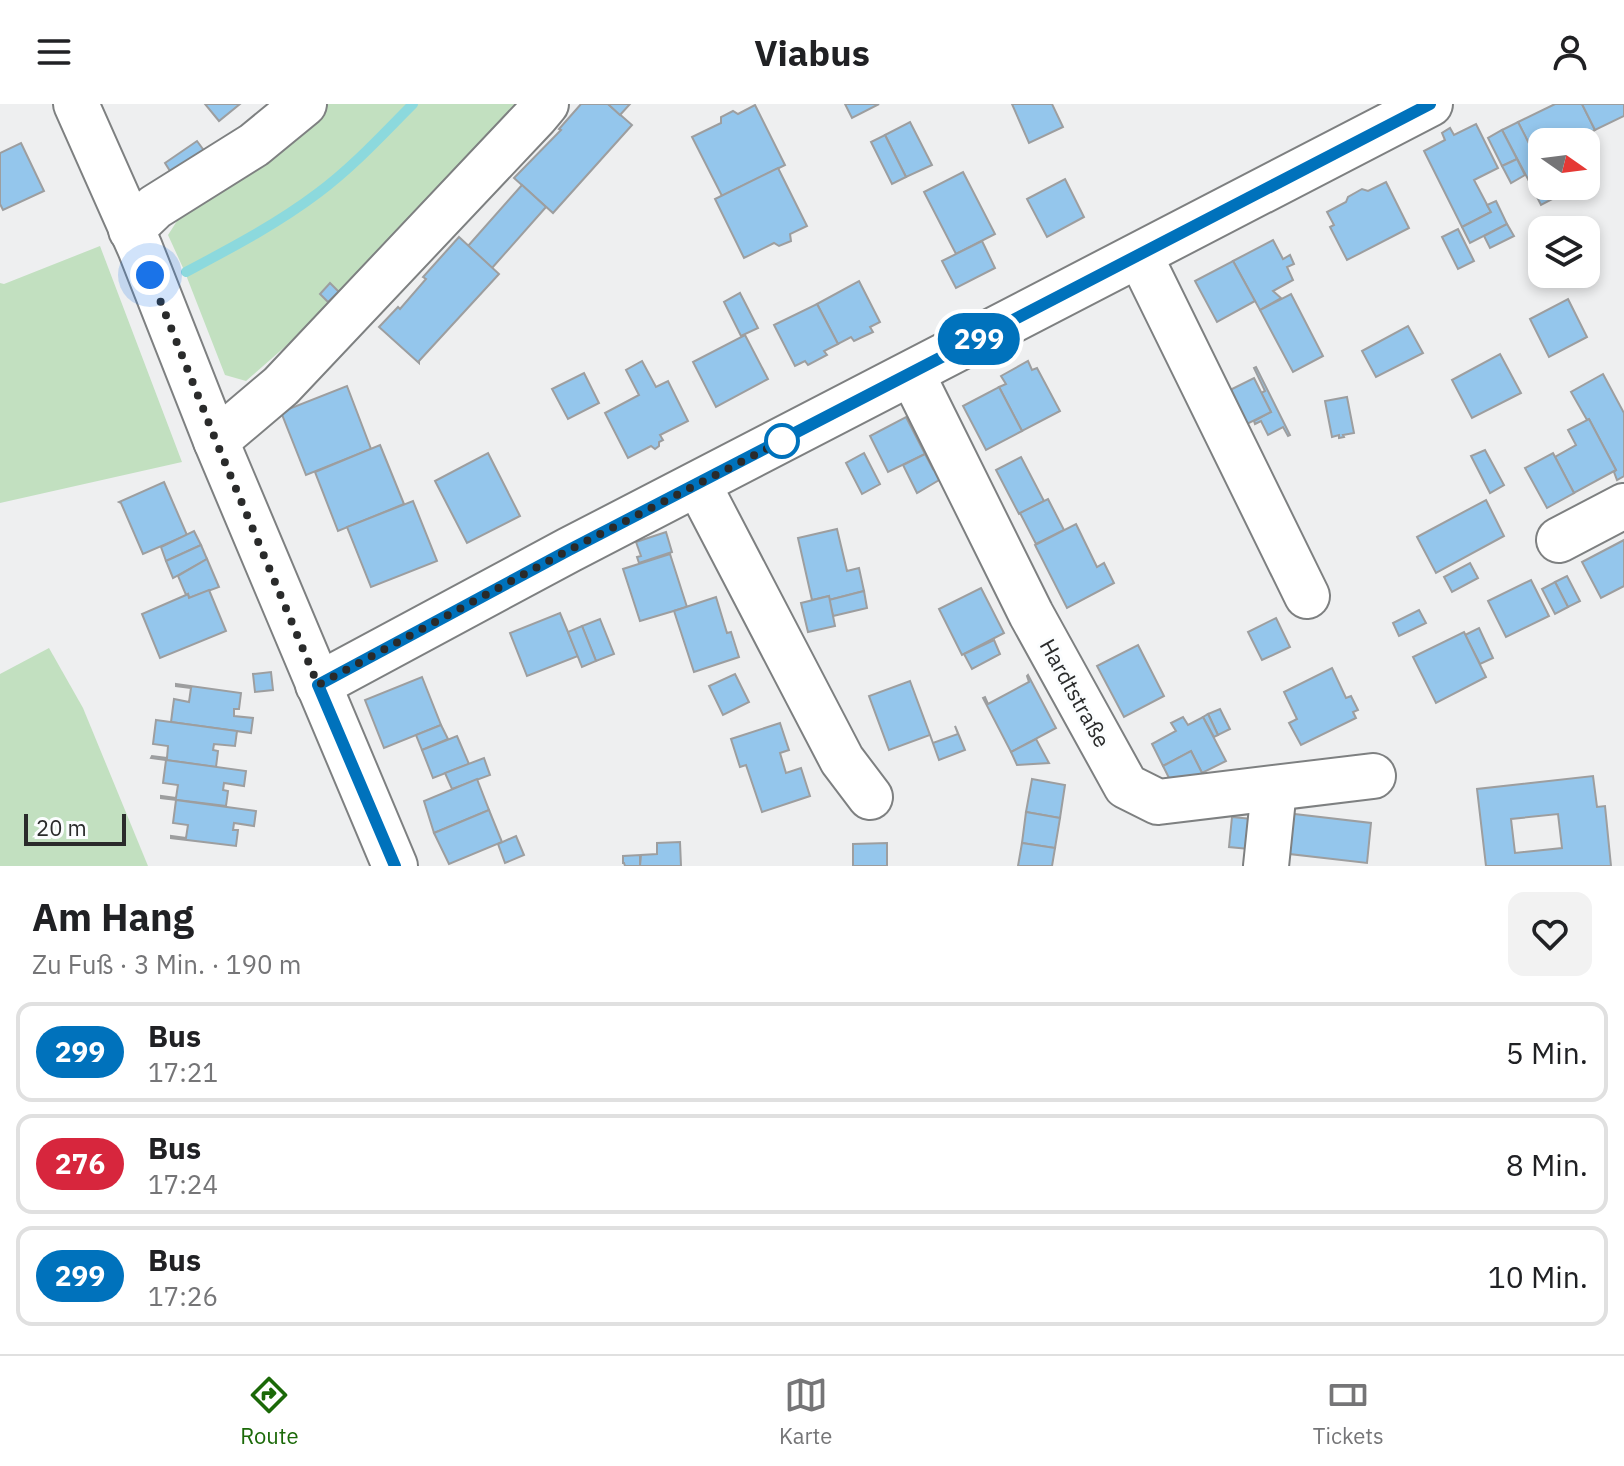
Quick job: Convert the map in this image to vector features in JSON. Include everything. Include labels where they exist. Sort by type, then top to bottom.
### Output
[{"type":"street","points":[[76,104],[395,866]]},
{"type":"street","points":[[135,239],[155,207],[254,145],[304,104]]},
{"type":"street","points":[[216,441],[281,386],[546,104]]},
{"type":"street","points":[[318,685],[569,550],[1430,104]]},
{"type":"street","points":[[1140,256],[1307,596]]},
{"type":"street","name":"Hardtstraße","points":[[912,374],[1031,614],[1126,786],[1158,802],[1373,776]]},
{"type":"street","points":[[698,484],[842,760],[870,797]]},
{"type":"street","points":[[1559,540],[1624,506]]},
{"type":"street","points":[[1266,866],[1274,789]]},
{"type":"green space","points":[[328,104],[409,104],[350,162],[295,206],[184,270],[168,235],[186,207]]},
{"type":"green space","points":[[416,104],[520,104],[287,345],[246,381],[225,375],[186,275],[258,235],[327,189]]},
{"type":"green space","points":[[100,246],[182,462],[0,503],[0,283]]},
{"type":"green space","points":[[49,648],[83,708],[148,866],[0,866],[0,674]]},
{"type":"building","points":[[205,104],[240,104],[219,121]]},
{"type":"building","points":[[581,104],[608,104],[632,125],[553,213],[514,178],[561,130]]},
{"type":"building","points":[[608,104],[630,104],[620,115]]},
{"type":"building","points":[[845,104],[879,104],[852,118]]},
{"type":"building","points":[[1012,104],[1052,104],[1063,127],[1029,143]]},
{"type":"building","points":[[1555,104],[1582,104],[1594,128],[1528,128],[1528,142],[1518,122]]},
{"type":"building","points":[[1582,104],[1624,104],[1624,116],[1594,128]]},
{"type":"building","points":[[755,105],[785,165],[722,196],[692,137],[721,123],[721,117],[733,111],[738,114]]},
{"type":"building","points":[[910,122],[932,165],[906,177],[885,135]]},
{"type":"building","points":[[1518,122],[1528,142],[1528,179],[1502,130]]},
{"type":"building","points":[[1476,124],[1498,168],[1474,180],[1491,212],[1462,227],[1424,151],[1445,140],[1442,133],[1450,128],[1454,135]]},
{"type":"building","points":[[1502,130],[1517,159],[1502,166],[1488,138]]},
{"type":"building","points":[[885,135],[906,177],[892,184],[871,142]]},
{"type":"building","points":[[197,141],[208,156],[175,179],[165,163]]},
{"type":"building","points":[[21,143],[44,191],[3,210],[0,204],[0,153]]},
{"type":"building","points":[[1517,159],[1525,175],[1511,183],[1502,166]]},
{"type":"building","points":[[778,168],[807,226],[790,234],[791,241],[779,246],[774,243],[744,258],[715,199]]},
{"type":"building","points":[[963,172],[995,234],[956,254],[924,192]]},
{"type":"building","points":[[1065,179],[1084,217],[1047,237],[1027,199]]},
{"type":"building","points":[[1386,182],[1409,228],[1347,260],[1330,227],[1334,225],[1327,212],[1362,189],[1368,191]]},
{"type":"building","points":[[522,185],[546,207],[492,268],[468,246]]},
{"type":"building","points":[[1496,201],[1507,224],[1470,243],[1462,227],[1491,212],[1487,205]]},
{"type":"building","points":[[1507,224],[1514,236],[1490,248],[1484,236]]},
{"type":"building","points":[[1458,229],[1474,261],[1458,269],[1442,237]]},
{"type":"building","points":[[459,237],[499,274],[419,363],[379,327],[398,307],[400,309],[426,279],[423,277]]},
{"type":"building","points":[[1273,240],[1283,259],[1290,255],[1294,264],[1287,267],[1293,280],[1273,291],[1281,298],[1260,310],[1233,261]]},
{"type":"building","points":[[982,241],[995,268],[956,288],[942,261]]},
{"type":"building","points":[[1233,261],[1255,301],[1217,322],[1195,281]]},
{"type":"building","points":[[859,281],[880,322],[870,327],[873,332],[854,341],[851,337],[838,344],[817,304]]},
{"type":"building","points":[[330,283],[339,292],[328,302],[320,294]]},
{"type":"building","points":[[740,293],[758,328],[741,336],[724,302]]},
{"type":"building","points":[[1291,294],[1323,356],[1293,372],[1260,310]]},
{"type":"building","points":[[1568,299],[1587,337],[1549,357],[1530,319]]},
{"type":"building","points":[[817,304],[838,344],[824,351],[827,355],[808,365],[805,361],[795,366],[774,325]]},
{"type":"building","points":[[1408,326],[1423,353],[1376,377],[1362,351]]},
{"type":"building","points":[[745,335],[768,379],[716,407],[693,362]]},
{"type":"building","points":[[1500,354],[1521,393],[1472,418],[1452,380]]},
{"type":"building","points":[[642,361],[656,387],[668,381],[688,421],[660,435],[663,440],[655,449],[651,446],[628,458],[605,413],[639,395],[626,370]]},
{"type":"building","points":[[1028,361],[1032,370],[1037,368],[1060,411],[1022,431],[999,387],[1006,384],[1001,376]]},
{"type":"building","points":[[1256,367],[1288,436],[1283,427],[1268,435],[1261,421],[1255,424],[1254,421],[1271,412],[1261,393],[1265,391]]},
{"type":"building","points":[[584,373],[599,403],[568,419],[552,389]]},
{"type":"building","points":[[1603,374],[1624,413],[1624,476],[1617,480],[1616,470],[1571,392]]},
{"type":"building","points":[[1254,378],[1271,412],[1239,428],[1222,394]]},
{"type":"building","points":[[347,386],[371,449],[306,475],[281,412]]},
{"type":"building","points":[[999,387],[1022,431],[986,450],[963,406]]},
{"type":"building","points":[[1347,397],[1354,433],[1332,437],[1325,401]]},
{"type":"building","points":[[906,417],[925,454],[888,472],[870,436]]},
{"type":"building","points":[[1589,419],[1616,470],[1574,493],[1555,457],[1576,445],[1568,430]]},
{"type":"building","points":[[380,445],[404,504],[338,531],[315,472]]},
{"type":"building","points":[[1485,450],[1504,485],[1490,493],[1471,456]]},
{"type":"building","points":[[488,453],[520,516],[467,543],[435,481]]},
{"type":"building","points":[[864,453],[880,484],[862,494],[846,463]]},
{"type":"building","points":[[1553,453],[1574,493],[1547,508],[1525,468]]},
{"type":"building","points":[[925,454],[933,469],[940,465],[946,476],[917,493],[903,465]]},
{"type":"building","points":[[1021,457],[1044,501],[1019,514],[996,470]]},
{"type":"building","points":[[164,482],[187,535],[143,554],[119,502]]},
{"type":"building","points":[[1048,499],[1064,530],[1036,544],[1020,513]]},
{"type":"building","points":[[1486,500],[1504,536],[1436,573],[1417,537]]},
{"type":"building","points":[[413,501],[437,561],[371,587],[347,527]]},
{"type":"building","points":[[1076,524],[1097,567],[1104,563],[1114,583],[1067,608],[1035,545]]},
{"type":"building","points":[[837,529],[847,571],[859,568],[864,591],[829,600],[829,596],[812,600],[798,538]]},
{"type":"building","points":[[194,531],[201,545],[166,561],[161,547]]},
{"type":"building","points":[[666,532],[672,552],[639,563],[637,557],[641,556],[636,542]]},
{"type":"building","points":[[1624,540],[1624,586],[1601,598],[1582,562]]},
{"type":"building","points":[[201,545],[207,559],[173,578],[166,561]]},
{"type":"building","points":[[670,554],[687,607],[640,621],[623,569]]},
{"type":"building","points":[[207,559],[219,587],[189,598],[178,576]]},
{"type":"building","points":[[1470,563],[1478,578],[1452,592],[1444,577]]},
{"type":"building","points":[[1567,576],[1580,601],[1568,607],[1555,582]]},
{"type":"building","points":[[1531,580],[1549,616],[1506,637],[1488,601]]},
{"type":"building","points":[[1555,582],[1568,607],[1555,614],[1542,589]]},
{"type":"building","points":[[981,588],[1004,633],[962,655],[939,609]]},
{"type":"building","points":[[209,590],[226,631],[160,658],[142,614],[188,594],[189,598]]},
{"type":"building","points":[[864,591],[867,608],[833,616],[829,600]]},
{"type":"building","points":[[829,596],[835,626],[808,632],[801,603]]},
{"type":"building","points":[[716,597],[727,633],[731,632],[739,657],[694,672],[674,611]]},
{"type":"building","points":[[1419,610],[1426,623],[1399,636],[1393,623]]},
{"type":"building","points":[[560,613],[578,656],[527,676],[510,633]]},
{"type":"building","points":[[1276,618],[1290,647],[1262,660],[1248,632]]},
{"type":"building","points":[[600,619],[614,654],[596,661],[582,626]]},
{"type":"building","points":[[582,626],[596,661],[582,667],[568,632]]},
{"type":"building","points":[[1479,628],[1493,658],[1480,664],[1465,635]]},
{"type":"building","points":[[1464,632],[1486,677],[1436,703],[1413,657]]},
{"type":"building","points":[[994,640],[1000,654],[972,669],[964,654]]},
{"type":"building","points":[[1138,645],[1164,696],[1124,717],[1097,666]]},
{"type":"building","points":[[1332,668],[1346,698],[1351,696],[1358,710],[1353,712],[1356,718],[1301,745],[1289,723],[1297,719],[1284,692]]},
{"type":"building","points":[[271,672],[273,690],[255,692],[253,674]]},
{"type":"building","points":[[735,674],[749,702],[723,715],[709,686]]},
{"type":"building","points":[[1028,675],[1056,728],[1011,752],[983,698],[988,704],[1029,682]]},
{"type":"building","points":[[422,677],[441,725],[384,748],[365,700]]},
{"type":"building","points":[[910,681],[930,735],[889,750],[869,696]]},
{"type":"building","points":[[176,684],[241,693],[239,709],[234,709],[234,716],[253,718],[251,733],[171,722],[174,699],[189,702],[191,688]]},
{"type":"building","points":[[1220,709],[1230,729],[1218,735],[1208,714]]},
{"type":"building","points":[[1208,714],[1218,735],[1214,737],[1203,717]]},
{"type":"building","points":[[1183,717],[1188,725],[1203,717],[1226,761],[1202,773],[1191,751],[1163,766],[1152,744],[1176,731],[1171,723]]},
{"type":"building","points":[[156,720],[237,731],[235,746],[214,744],[213,750],[218,751],[216,767],[151,758],[167,758],[168,746],[153,744]]},
{"type":"building","points":[[780,723],[789,750],[780,753],[786,773],[801,768],[810,796],[762,812],[746,765],[740,767],[731,739]]},
{"type":"building","points":[[441,725],[448,739],[422,750],[416,735]]},
{"type":"building","points":[[955,726],[965,750],[939,760],[930,735],[933,743],[958,734]]},
{"type":"building","points":[[457,736],[469,764],[433,778],[422,750]]},
{"type":"building","points":[[1036,739],[1049,763],[1017,765],[1011,752]]},
{"type":"building","points":[[1191,751],[1206,781],[1173,786],[1163,766]]},
{"type":"building","points":[[484,758],[490,775],[452,789],[445,773]]},
{"type":"building","points":[[166,760],[246,771],[244,786],[224,783],[223,790],[228,791],[226,806],[161,798],[176,798],[178,785],[163,783]]},
{"type":"building","points":[[1593,776],[1597,807],[1605,806],[1611,866],[1486,866],[1477,789]],"holes":[[[1558,814],[1562,848],[1515,853],[1511,819]]]},
{"type":"building","points":[[477,779],[489,810],[434,833],[424,801]]},
{"type":"building","points":[[1032,779],[1065,785],[1060,818],[1026,812]]},
{"type":"building","points":[[176,800],[256,811],[254,826],[234,823],[233,830],[238,830],[236,846],[171,838],[186,838],[188,825],[173,823]]},
{"type":"building","points":[[489,810],[502,842],[449,864],[434,833]]},
{"type":"building","points":[[1026,812],[1060,818],[1055,848],[1022,843]]},
{"type":"building","points":[[1286,813],[1371,823],[1367,863],[1281,853]]},
{"type":"building","points":[[1232,817],[1262,820],[1259,850],[1229,847]]},
{"type":"building","points":[[516,836],[524,855],[505,863],[498,844]]},
{"type":"building","points":[[680,842],[681,866],[640,866],[641,855],[657,854],[657,843]]},
{"type":"building","points":[[887,843],[887,866],[853,866],[853,844]]},
{"type":"building","points":[[1022,843],[1055,848],[1052,866],[1018,866]]},
{"type":"building","points":[[640,855],[640,866],[625,866],[623,863],[623,856]]},
{"type":"waterway","points":[[186,272],[237,245],[318,193],[355,162],[413,104]]},
{"type":"bus line","name":"299","points":[[395,866],[318,685],[569,550],[1430,104]]},
{"type":"route","points":[[150,275],[318,685],[569,550],[782,441]]}]
